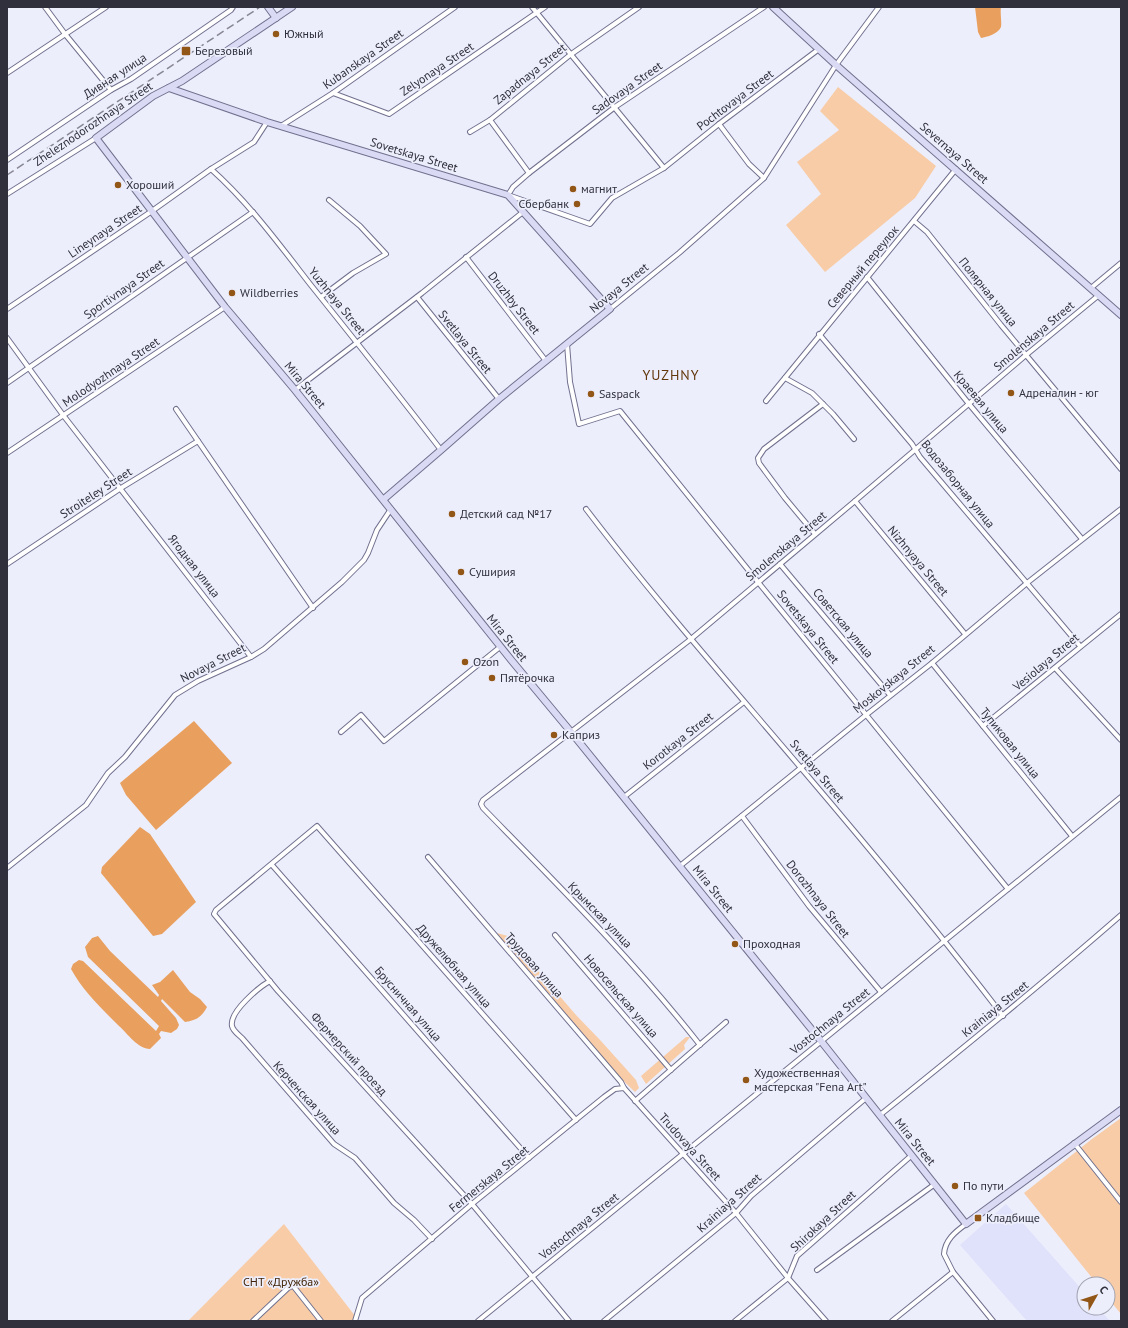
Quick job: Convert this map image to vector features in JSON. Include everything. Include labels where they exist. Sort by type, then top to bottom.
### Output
[{"type":"street","points":[[45,7],[111,90]]},
{"type":"street","points":[[7,73],[106,7]]},
{"type":"street","name":"Дивная улица","points":[[7,160],[111,90],[131,79],[231,10],[233,7]]},
{"type":"street","points":[[268,7],[276,18]]},
{"type":"street","name":"Zheleznodorozhnaya Street","points":[[7,194],[96,138],[153,96],[182,81],[292,7]]},
{"type":"street","name":"Kubanskaya Street","points":[[281,126],[333,93],[455,7]]},
{"type":"street","points":[[532,7],[664,168]]},
{"type":"street","name":"Zelyonaya Street","points":[[333,93],[389,114],[545,7]]},
{"type":"street","name":"Zapadnaya Street","points":[[529,173],[490,120],[570,54],[639,7]]},
{"type":"street","name":"Sadovaya Street","points":[[508,195],[513,187],[529,173],[615,107],[764,7]]},
{"type":"street","name":"Severnaya Street","points":[[773,7],[836,65],[1121,315]]},
{"type":"street","name":"Novaya Street","points":[[384,499],[499,399],[679,253],[764,178],[836,65],[879,7]]},
{"type":"street","name":"Pochtovaya Street","points":[[508,195],[590,224],[612,198],[664,168],[719,124],[819,49]]},
{"type":"street","name":"Sovetskaya Street","points":[[169,88],[267,122],[508,195]]},
{"type":"street","points":[[470,132],[490,120]]},
{"type":"street","name":"Lineynaya Street","points":[[7,309],[152,211],[211,169],[254,142],[267,122]]},
{"type":"street","points":[[719,124],[749,164],[764,178]]},
{"type":"street","name":"Mira Street","points":[[96,138],[226,307],[296,390],[384,499],[500,647],[680,866],[966,1224]]},
{"type":"street","name":"Yuzhnaya Street","points":[[211,169],[253,212],[358,342],[441,450]]},
{"type":"street","name":"Северный переулок","points":[[766,401],[819,334],[956,169]]},
{"type":"street","points":[[508,195],[610,310]]},
{"type":"street","points":[[321,297],[353,273],[386,254],[360,226],[329,200]]},
{"type":"street","name":"Sportivnaya Street","points":[[7,383],[253,212]]},
{"type":"street","points":[[296,390],[417,297],[523,212]]},
{"type":"street","name":"Полярная улица","points":[[914,221],[927,232],[1026,355],[1121,469]]},
{"type":"street","name":"Druzhby Street","points":[[466,257],[546,361]]},
{"type":"street","points":[[1091,288],[1121,263]]},
{"type":"street","name":"Краевая улица","points":[[866,277],[969,404],[1082,539]]},
{"type":"street","name":"Smolenskaya Street","points":[[481,804],[483,800],[691,639],[1099,295]]},
{"type":"street","name":"Svetlaya Street","points":[[417,297],[499,399]]},
{"type":"street","name":"Molodyozhnaya Street","points":[[7,453],[226,307]]},
{"type":"street","name":"Водозаборная улица","points":[[819,334],[912,444],[920,457],[1080,646]]},
{"type":"street","name":"Ягодная улица","points":[[7,338],[63,415],[251,657]]},
{"type":"street","name":"Sovetskaya Street","points":[[567,343],[570,382],[578,424],[620,411],[1008,889]]},
{"type":"street","points":[[785,378],[812,393],[854,439]]},
{"type":"street","points":[[815,534],[759,464],[758,458],[764,449],[823,404]]},
{"type":"street","points":[[176,409],[313,608]]},
{"type":"street","name":"Stroiteley Street","points":[[7,564],[121,488],[198,441]]},
{"type":"street","name":"Nizhnyaya Street","points":[[855,501],[965,634]]},
{"type":"street","name":"Novaya Street","points":[[7,868],[86,804],[108,773],[125,757],[175,696],[198,681],[251,657],[264,649],[342,582],[364,560],[378,530],[391,509]]},
{"type":"street","name":"Svetlaya Street","points":[[586,509],[691,639],[945,940],[1003,1016]]},
{"type":"street","name":"Moskovskaya Street","points":[[680,866],[890,695],[932,663],[1027,583],[1121,509]]},
{"type":"street","name":"Советская улица","points":[[780,564],[890,695]]},
{"type":"street","name":"Vesiolaya Street","points":[[983,726],[1121,614]]},
{"type":"street","points":[[341,732],[361,715],[384,741],[500,647]]},
{"type":"street","name":"Тупиковая улица","points":[[932,663],[1072,836]]},
{"type":"street","points":[[1055,668],[1121,740]]},
{"type":"street","name":"Korotkaya Street","points":[[624,797],[744,702]]},
{"type":"street","name":"Vostochnaya Street","points":[[478,1321],[1121,797]]},
{"type":"street","name":"Крымская улица","points":[[481,804],[483,808],[615,944],[700,1045]]},
{"type":"street","name":"Dorozhnaya Street","points":[[742,816],[809,906],[881,992]]},
{"type":"street","name":"Дружелюбная улица","points":[[272,865],[317,826],[576,1120]]},
{"type":"street","name":"Трудовая улица","points":[[428,857],[616,1076],[624,1088]]},
{"type":"street","name":"Фермерский проезд","points":[[272,865],[216,910],[214,914],[270,981],[472,1204],[569,1321]]},
{"type":"street","name":"Брусничная улица","points":[[272,865],[529,1158]]},
{"type":"street","name":"Krainiaya Street","points":[[880,1115],[1003,1016],[1121,915]]},
{"type":"street","name":"Новосельская улица","points":[[555,935],[672,1070]]},
{"type":"street","name":"Керченская улица","points":[[270,981],[254,992],[240,1007],[232,1021],[234,1030],[334,1144],[355,1158],[394,1203],[414,1220],[432,1239]]},
{"type":"street","points":[[635,1101],[726,1022]]},
{"type":"street","name":"Fermerskaya Street","points":[[355,1321],[362,1298],[472,1204],[576,1120],[615,1089],[624,1088]]},
{"type":"street","name":"Trudovaya Street","points":[[624,1088],[736,1213],[788,1278],[826,1321]]},
{"type":"street","name":"Krainiaya Street","points":[[604,1321],[736,1213],[751,1196],[866,1098]]},
{"type":"street","points":[[993,1321],[953,1272],[944,1254],[944,1248],[947,1242],[953,1234],[966,1224],[1074,1143],[1121,1110]]},
{"type":"street","points":[[1074,1143],[1121,1202]]},
{"type":"street","name":"Shirokaya Street","points":[[735,1321],[788,1278],[797,1256],[912,1155]]},
{"type":"street","points":[[817,1270],[935,1184]]},
{"type":"street","points":[[892,1321],[953,1272]]},
{"type":"street","points":[[253,1321],[292,1286],[321,1321]]},
{"type":"shaded area","points":[[975,7],[1001,7],[1001,27],[997,32],[981,38],[978,32]]},
{"type":"shaded area","points":[[194,721],[232,763],[156,830],[126,795],[120,783]]},
{"type":"shaded area","points":[[140,827],[150,834],[196,902],[162,934],[153,936],[101,873],[102,867]]},
{"type":"shaded area","points":[[98,936],[110,951],[158,997],[159,995],[152,985],[160,982],[173,970],[190,992],[200,999],[207,1007],[203,1013],[192,1021],[185,1022],[162,999],[161,1001],[176,1018],[179,1025],[177,1029],[171,1033],[161,1031],[159,1034],[161,1038],[150,1049],[141,1047],[93,999],[81,985],[71,969],[73,964],[79,960],[83,961],[156,1031],[159,1026],[88,957],[85,947],[92,938]]},
{"type":"shaded area","points":[[1006,1204],[1076,1283],[1076,1316],[1105,1316],[1110,1321],[1027,1321],[960,1245]]},
{"type":"green space","points":[[838,87],[936,166],[915,198],[825,272],[786,225],[821,194],[797,162],[839,130],[820,111]]},
{"type":"green space","points":[[497,933],[508,936],[576,1015],[636,1080],[639,1088],[635,1092],[610,1068],[505,945]]},
{"type":"green space","points":[[686,1037],[690,1037],[684,1045],[685,1049],[646,1084],[641,1076]]},
{"type":"green space","points":[[1121,1118],[1121,1314],[1116,1308],[1116,1276],[1091,1276],[1024,1193]]},
{"type":"green space","name":"СНТ «Дружба»","points":[[284,1224],[359,1321],[188,1321]]},
{"type":"railway","points":[[7,175],[260,7]]},
{"type":"place","name":"Южный","points":[[276,34]]},
{"type":"place","name":"Березовый","points":[[186,51]]},
{"type":"place","name":"Хороший","points":[[118,185]]},
{"type":"place","name":"магнит","points":[[573,189]]},
{"type":"place","name":"Сбербанк","points":[[577,204]]},
{"type":"place","name":"Wildberries","points":[[232,293]]},
{"type":"place","name":"Адреналин - юг","points":[[1011,393]]},
{"type":"place","name":"Saspack","points":[[591,394]]},
{"type":"place","name":"Детский сад №17","points":[[452,514]]},
{"type":"place","name":"Суширия","points":[[461,572]]},
{"type":"place","name":"Ozon","points":[[465,662]]},
{"type":"place","name":"Пятёрочка","points":[[492,678]]},
{"type":"place","name":"Каприз","points":[[554,735]]},
{"type":"place","name":"Проходная","points":[[735,944]]},
{"type":"place","name":"Художественная мастерская \"Fena Art\"","points":[[746,1080]]},
{"type":"place","name":"По пути","points":[[955,1186]]},
{"type":"place","name":"Кладбище","points":[[978,1218]]},
{"type":"district","name":"YUZHNY","points":[[671,375]]}]
